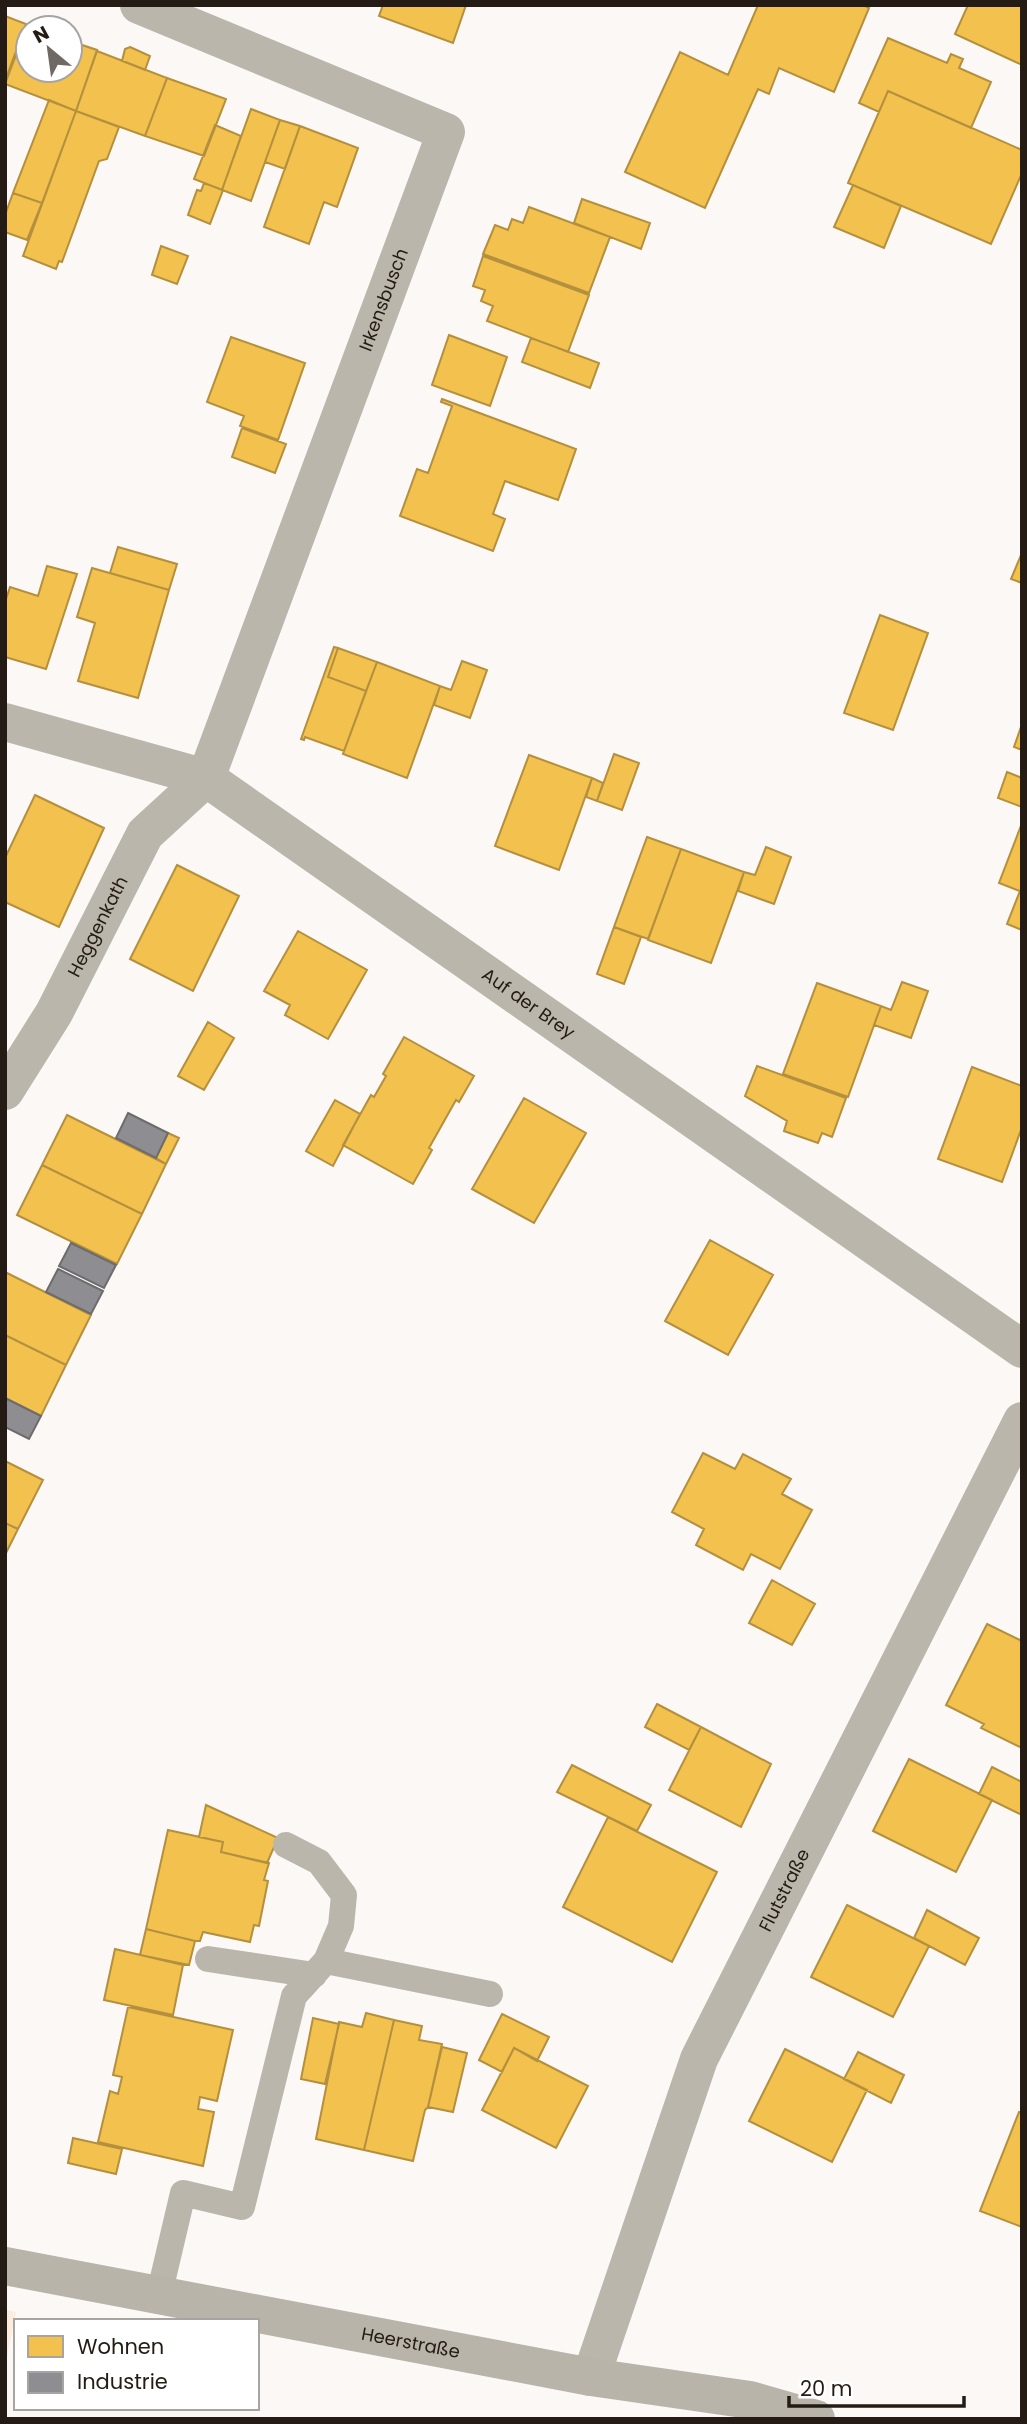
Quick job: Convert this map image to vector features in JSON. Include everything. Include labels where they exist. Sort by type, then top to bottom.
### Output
[{"type":"main road","name":"Heerstraße","points":[[5,2266],[591,2377],[750,2400],[816,2419]]},
{"type":"street","name":"Irkensbusch","points":[[139,5],[446,132],[206,778]]},
{"type":"street","name":"Auf der Brey","points":[[5,722],[206,778],[1022,1349]]},
{"type":"street","name":"Heggenkath","points":[[5,1091],[54,1013],[145,834],[206,778]]},
{"type":"street","name":"Flutstraße","points":[[591,2377],[699,2059],[1022,1421]]},
{"type":"lane","points":[[159,2295],[183,2193],[242,2207],[294,1996],[320,1968],[341,1926],[344,1895],[319,1862],[286,1845]]},
{"type":"lane","points":[[208,1959],[320,1968],[490,1994]]},
{"type":"shaded area","points":[[5,2310],[16,2312],[5,2366]]},
{"type":"building: Wohnen","points":[[383,5],[466,5],[453,43],[379,16]]},
{"type":"building: Wohnen","points":[[758,5],[863,5],[869,8],[834,92],[779,68],[769,94],[758,89],[705,208],[625,172],[680,52],[728,75]]},
{"type":"building: Wohnen","points":[[968,5],[1022,5],[1022,65],[955,34]]},
{"type":"building: Wohnen","points":[[5,16],[14,19],[14,57],[5,81]]},
{"type":"building: Wohnen","points":[[888,38],[947,63],[951,54],[963,59],[959,68],[991,82],[971,128],[888,91],[879,112],[859,103]]},
{"type":"building: Wohnen","points":[[84,46],[97,50],[76,111],[5,84],[14,60],[14,84],[84,84]]},
{"type":"building: Wohnen","points":[[130,47],[150,56],[145,70],[122,61],[125,49]]},
{"type":"building: Wohnen","points":[[97,51],[167,78],[145,136],[76,111]]},
{"type":"building: Wohnen","points":[[167,78],[226,99],[204,156],[145,136]]},
{"type":"building: Wohnen","points":[[888,91],[1022,150],[1022,173],[991,244],[848,183]]},
{"type":"building: Wohnen","points":[[49,100],[76,111],[42,203],[13,193]]},
{"type":"building: Wohnen","points":[[251,109],[280,120],[251,201],[222,190]]},
{"type":"building: Wohnen","points":[[76,111],[119,127],[107,159],[99,161],[62,262],[59,261],[56,269],[23,256]]},
{"type":"building: Wohnen","points":[[280,120],[300,126],[285,169],[265,162]]},
{"type":"building: Wohnen","points":[[215,125],[241,136],[222,190],[194,179]]},
{"type":"building: Wohnen","points":[[300,126],[358,148],[337,207],[324,202],[309,244],[264,227]]},
{"type":"building: Wohnen","points":[[204,183],[223,190],[210,224],[188,215],[197,190],[201,191]]},
{"type":"building: Wohnen","points":[[853,185],[901,206],[884,248],[834,227]]},
{"type":"building: Wohnen","points":[[13,193],[42,203],[27,240],[5,232],[5,215]]},
{"type":"building: Wohnen","points":[[582,199],[650,223],[641,249],[574,223]]},
{"type":"building: Wohnen","points":[[529,207],[610,237],[589,293],[483,254],[495,225],[508,230],[512,219],[523,223]]},
{"type":"building: Wohnen","points":[[161,246],[188,256],[177,284],[152,275]]},
{"type":"building: Wohnen","points":[[483,256],[589,295],[568,352],[487,321],[493,306],[481,301],[485,290],[473,286]]},
{"type":"building: Wohnen","points":[[449,335],[507,357],[490,406],[432,385]]},
{"type":"building: Wohnen","points":[[231,337],[305,363],[278,440],[240,426],[244,416],[207,402]]},
{"type":"building: Wohnen","points":[[531,338],[599,363],[590,388],[522,362]]},
{"type":"building: Wohnen","points":[[442,399],[576,449],[558,500],[505,481],[493,514],[505,519],[493,551],[400,516],[417,469],[428,473],[452,406],[441,402]]},
{"type":"building: Wohnen","points":[[242,428],[286,444],[275,473],[232,457]]},
{"type":"building: Wohnen","points":[[118,547],[177,564],[169,590],[110,573]]},
{"type":"building: Wohnen","points":[[1022,555],[1022,583],[1011,579]]},
{"type":"building: Wohnen","points":[[47,566],[77,574],[46,669],[5,657],[5,602],[10,587],[38,596]]},
{"type":"building: Wohnen","points":[[92,568],[169,590],[138,698],[78,681],[95,623],[77,617]]},
{"type":"building: Wohnen","points":[[880,615],[928,633],[893,730],[844,713]]},
{"type":"building: Wohnen","points":[[334,647],[338,648],[328,677],[366,691],[344,751],[305,737],[304,740],[301,739]]},
{"type":"building: Wohnen","points":[[338,648],[377,662],[366,691],[328,677]]},
{"type":"building: Wohnen","points":[[462,661],[487,670],[470,718],[434,705],[440,686],[451,690]]},
{"type":"building: Wohnen","points":[[377,662],[440,686],[407,778],[343,754]]},
{"type":"building: Wohnen","points":[[1022,724],[1022,750],[1014,747]]},
{"type":"building: Wohnen","points":[[614,754],[639,763],[622,810],[597,801]]},
{"type":"building: Wohnen","points":[[529,755],[592,778],[559,870],[495,846]]},
{"type":"building: Wohnen","points":[[1007,772],[1022,778],[1022,807],[998,798]]},
{"type":"building: Wohnen","points":[[592,778],[603,783],[597,801],[586,797]]},
{"type":"building: Wohnen","points":[[35,795],[104,828],[59,927],[5,902],[5,858]]},
{"type":"building: Wohnen","points":[[1022,823],[1022,892],[999,883]]},
{"type":"building: Wohnen","points":[[647,837],[681,849],[648,939],[614,927]]},
{"type":"building: Wohnen","points":[[766,847],[791,857],[774,904],[738,891],[744,872],[755,875]]},
{"type":"building: Wohnen","points":[[681,849],[744,872],[711,963],[648,940]]},
{"type":"building: Wohnen","points":[[177,865],[239,896],[193,991],[130,959]]},
{"type":"building: Wohnen","points":[[1020,891],[1022,892],[1022,930],[1007,924]]},
{"type":"building: Wohnen","points":[[614,927],[641,937],[624,984],[597,974]]},
{"type":"building: Wohnen","points":[[298,931],[367,970],[328,1039],[285,1015],[290,1005],[264,991]]},
{"type":"building: Wohnen","points":[[902,982],[928,991],[911,1038],[874,1025],[881,1006],[891,1010]]},
{"type":"building: Wohnen","points":[[817,983],[881,1006],[848,1097],[783,1074]]},
{"type":"building: Wohnen","points":[[208,1022],[234,1038],[204,1090],[178,1076]]},
{"type":"building: Wohnen","points":[[404,1037],[474,1076],[459,1102],[456,1100],[429,1148],[432,1150],[413,1184],[343,1145],[371,1095],[374,1097],[386,1076],[383,1074]]},
{"type":"building: Wohnen","points":[[757,1066],[846,1098],[832,1137],[822,1133],[818,1143],[784,1131],[787,1121],[745,1096]]},
{"type":"building: Wohnen","points":[[972,1067],[1022,1086],[1022,1127],[1002,1182],[938,1159]]},
{"type":"building: Wohnen","points":[[524,1098],[586,1133],[534,1223],[472,1189]]},
{"type":"building: Wohnen","points":[[335,1100],[360,1114],[333,1166],[306,1151]]},
{"type":"building: Wohnen","points":[[67,1115],[166,1164],[142,1214],[42,1165]]},
{"type":"building: Wohnen","points":[[168,1133],[179,1138],[166,1164],[156,1158]]},
{"type":"building: Wohnen","points":[[42,1165],[142,1214],[117,1264],[17,1215]]},
{"type":"building: Wohnen","points":[[710,1240],[773,1275],[728,1355],[665,1321]]},
{"type":"building: Wohnen","points":[[5,1272],[91,1315],[66,1365],[5,1335]]},
{"type":"building: Wohnen","points":[[5,1335],[66,1365],[41,1416],[5,1398]]},
{"type":"building: Wohnen","points":[[703,1453],[735,1469],[743,1454],[791,1479],[782,1494],[812,1510],[780,1569],[751,1554],[743,1570],[696,1545],[704,1529],[672,1512]]},
{"type":"building: Wohnen","points":[[5,1461],[43,1480],[18,1529],[5,1523]]},
{"type":"building: Wohnen","points":[[5,1523],[18,1529],[5,1555]]},
{"type":"building: Wohnen","points":[[772,1580],[815,1604],[792,1645],[749,1623]]},
{"type":"building: Wohnen","points":[[987,1624],[1022,1641],[1022,1748],[981,1728],[984,1724],[946,1705]]},
{"type":"building: Wohnen","points":[[657,1704],[701,1727],[689,1750],[645,1727]]},
{"type":"building: Wohnen","points":[[701,1727],[771,1764],[741,1827],[669,1790]]},
{"type":"building: Wohnen","points":[[909,1759],[992,1800],[956,1872],[873,1831]]},
{"type":"building: Wohnen","points":[[572,1765],[651,1805],[637,1831],[557,1792]]},
{"type":"building: Wohnen","points":[[992,1767],[1022,1782],[1022,1815],[979,1794]]},
{"type":"building: Wohnen","points":[[206,1805],[278,1838],[267,1863],[221,1852],[223,1842],[199,1837]]},
{"type":"building: Wohnen","points":[[608,1817],[717,1872],[672,1962],[563,1907]]},
{"type":"building: Wohnen","points":[[168,1830],[223,1842],[221,1852],[269,1863],[264,1880],[268,1881],[259,1926],[254,1925],[250,1942],[203,1932],[200,1941],[195,1941],[146,1929]]},
{"type":"building: Wohnen","points":[[847,1905],[929,1946],[893,2017],[811,1977]]},
{"type":"building: Wohnen","points":[[927,1910],[979,1938],[965,1965],[914,1938]]},
{"type":"building: Wohnen","points":[[146,1929],[195,1941],[189,1965],[140,1955]]},
{"type":"building: Wohnen","points":[[115,1949],[183,1965],[173,2015],[104,2000]]},
{"type":"building: Wohnen","points":[[128,2007],[233,2030],[217,2101],[200,2097],[198,2109],[214,2112],[203,2166],[98,2142],[110,2091],[118,2094],[122,2077],[113,2075]]},
{"type":"building: Wohnen","points":[[366,2013],[394,2020],[364,2150],[316,2139],[339,2022],[362,2027]]},
{"type":"building: Wohnen","points":[[502,2014],[549,2037],[537,2061],[514,2048],[502,2072],[479,2060]]},
{"type":"building: Wohnen","points":[[313,2018],[339,2024],[325,2084],[301,2079]]},
{"type":"building: Wohnen","points":[[394,2020],[422,2026],[419,2040],[442,2044],[413,2161],[364,2150]]},
{"type":"building: Wohnen","points":[[442,2047],[467,2053],[453,2112],[428,2107]]},
{"type":"building: Wohnen","points":[[514,2048],[588,2086],[556,2148],[482,2110]]},
{"type":"building: Wohnen","points":[[785,2049],[867,2090],[832,2162],[749,2121]]},
{"type":"building: Wohnen","points":[[858,2052],[904,2075],[891,2103],[844,2079]]},
{"type":"building: Wohnen","points":[[1019,2112],[1022,2113],[1022,2227],[980,2211]]},
{"type":"building: Wohnen","points":[[73,2138],[122,2149],[116,2174],[68,2163]]},
{"type":"building: Industrie","points":[[128,1113],[168,1133],[156,1158],[116,1138]]},
{"type":"building: Industrie","points":[[71,1243],[116,1265],[104,1288],[59,1266]]},
{"type":"building: Industrie","points":[[58,1269],[103,1291],[91,1314],[46,1292]]},
{"type":"building: Industrie","points":[[5,1398],[41,1416],[29,1439],[5,1427]]}]
